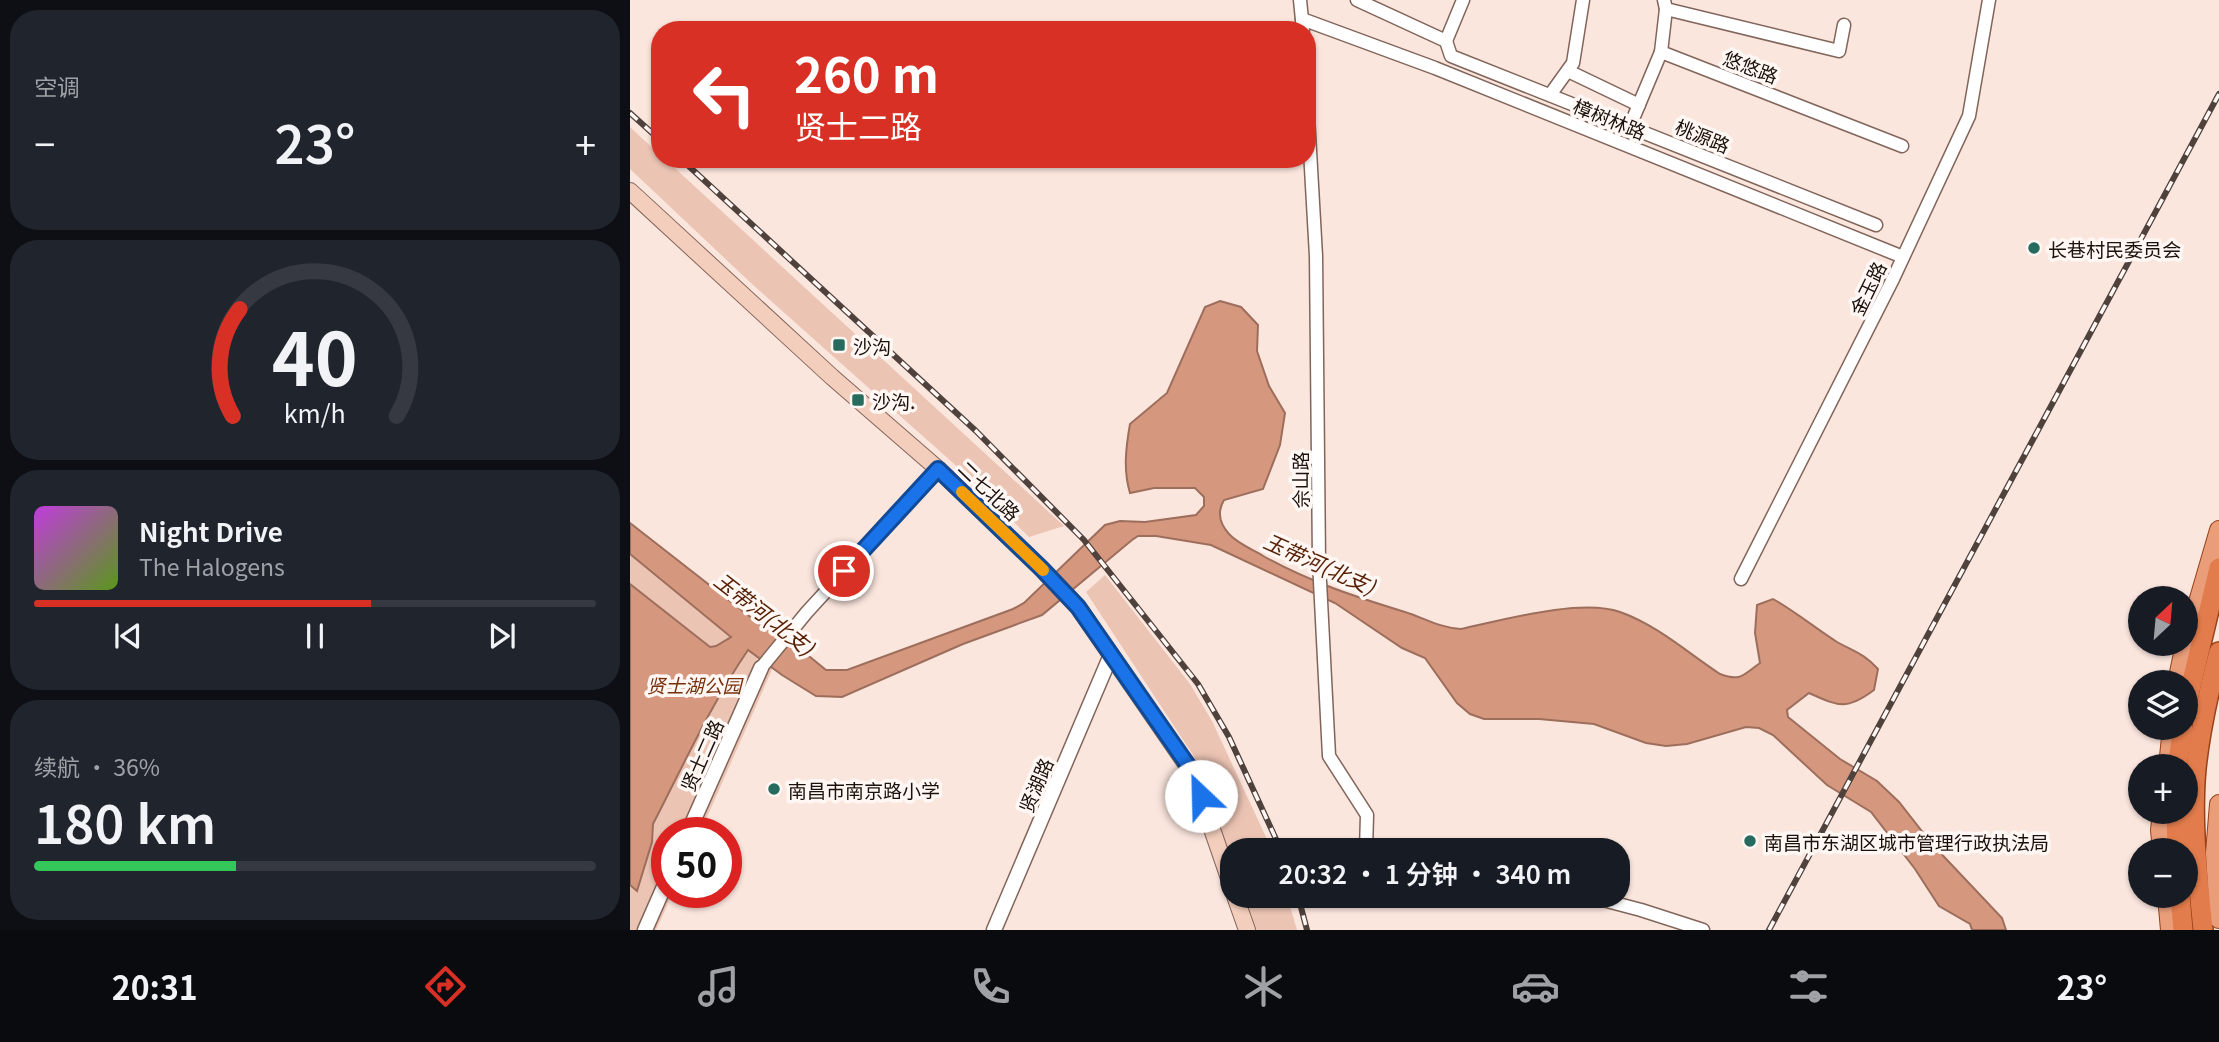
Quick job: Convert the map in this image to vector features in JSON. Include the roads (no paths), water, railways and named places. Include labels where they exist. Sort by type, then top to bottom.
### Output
[{"type":"highway","points":[[2195,670],[2219,568]]},
{"type":"highway","points":[[2203,930],[2195,842],[2196,769],[2208,693],[2219,652]]},
{"type":"highway","points":[[2181,908],[2183,930]]},
{"type":"main road","name":"二七北路","points":[[630,191],[832,377],[938,469],[1078,607],[1194,774],[1220,851]]},
{"type":"main road","points":[[2198,602],[2219,530]]},
{"type":"main road","points":[[2219,804],[2215,853],[2219,919]]},
{"type":"main road","points":[[1239,908],[1247,930]]},
{"type":"main road","points":[[2168,908],[2170,930]]},
{"type":"street","points":[[1300,0],[1302,21]]},
{"type":"street","points":[[1357,0],[1446,41]]},
{"type":"street","points":[[1435,68],[1463,0]]},
{"type":"street","points":[[1550,95],[1573,63],[1583,0]]},
{"type":"street","name":"金玉路","points":[[1741,579],[1903,257],[1969,116],[1989,0]]},
{"type":"street","points":[[1630,127],[1661,52],[1665,4],[1839,51],[1844,25]]},
{"type":"street","name":"樟树林路","points":[[1316,29],[1435,68],[1903,257]]},
{"type":"street","name":"桃源路","points":[[1446,41],[1451,56],[1876,225]]},
{"type":"street","name":"悠悠路","points":[[1661,52],[1902,146]]},
{"type":"street","points":[[1568,71],[1639,105]]},
{"type":"street","name":"佘山路","points":[[1311,168],[1316,256],[1320,605],[1329,756],[1367,815],[1366,838]]},
{"type":"street","name":"贤士二路","points":[[695,817],[761,668],[807,612],[938,469]]},
{"type":"street","name":"贤湖路","points":[[994,930],[1113,657]]},
{"type":"street","name":"贤湖路","points":[[1000,930],[1113,657]]},
{"type":"street","points":[[1630,907],[1703,930]]},
{"type":"street","points":[[645,930],[655,908]]},
{"type":"railway","points":[[1769,930],[2219,94]]},
{"type":"railway","points":[[630,113],[651,132]]},
{"type":"railway","points":[[691,168],[976,431],[1084,540],[1198,684],[1229,737],[1275,838]]},
{"type":"railway","points":[[1301,908],[1307,930]]},
{"type":"place","name":"长巷村民委员会","points":[[2034,248]]},
{"type":"place","name":"沙沟","points":[[839,345]]},
{"type":"place","name":"沙沟.","points":[[858,400]]},
{"type":"place","name":"南昌市南京路小学","points":[[774,789]]},
{"type":"place","name":"南昌市东湖区城市管理行政执法局","points":[[1750,841]]},
{"type":"water label","name":"玉带河(北支)","points":[[1320,563]]},
{"type":"water label","name":"玉带河(北支)","points":[[765,613]]},
{"type":"park label","name":"贤士湖公园","points":[[694,684]]}]
